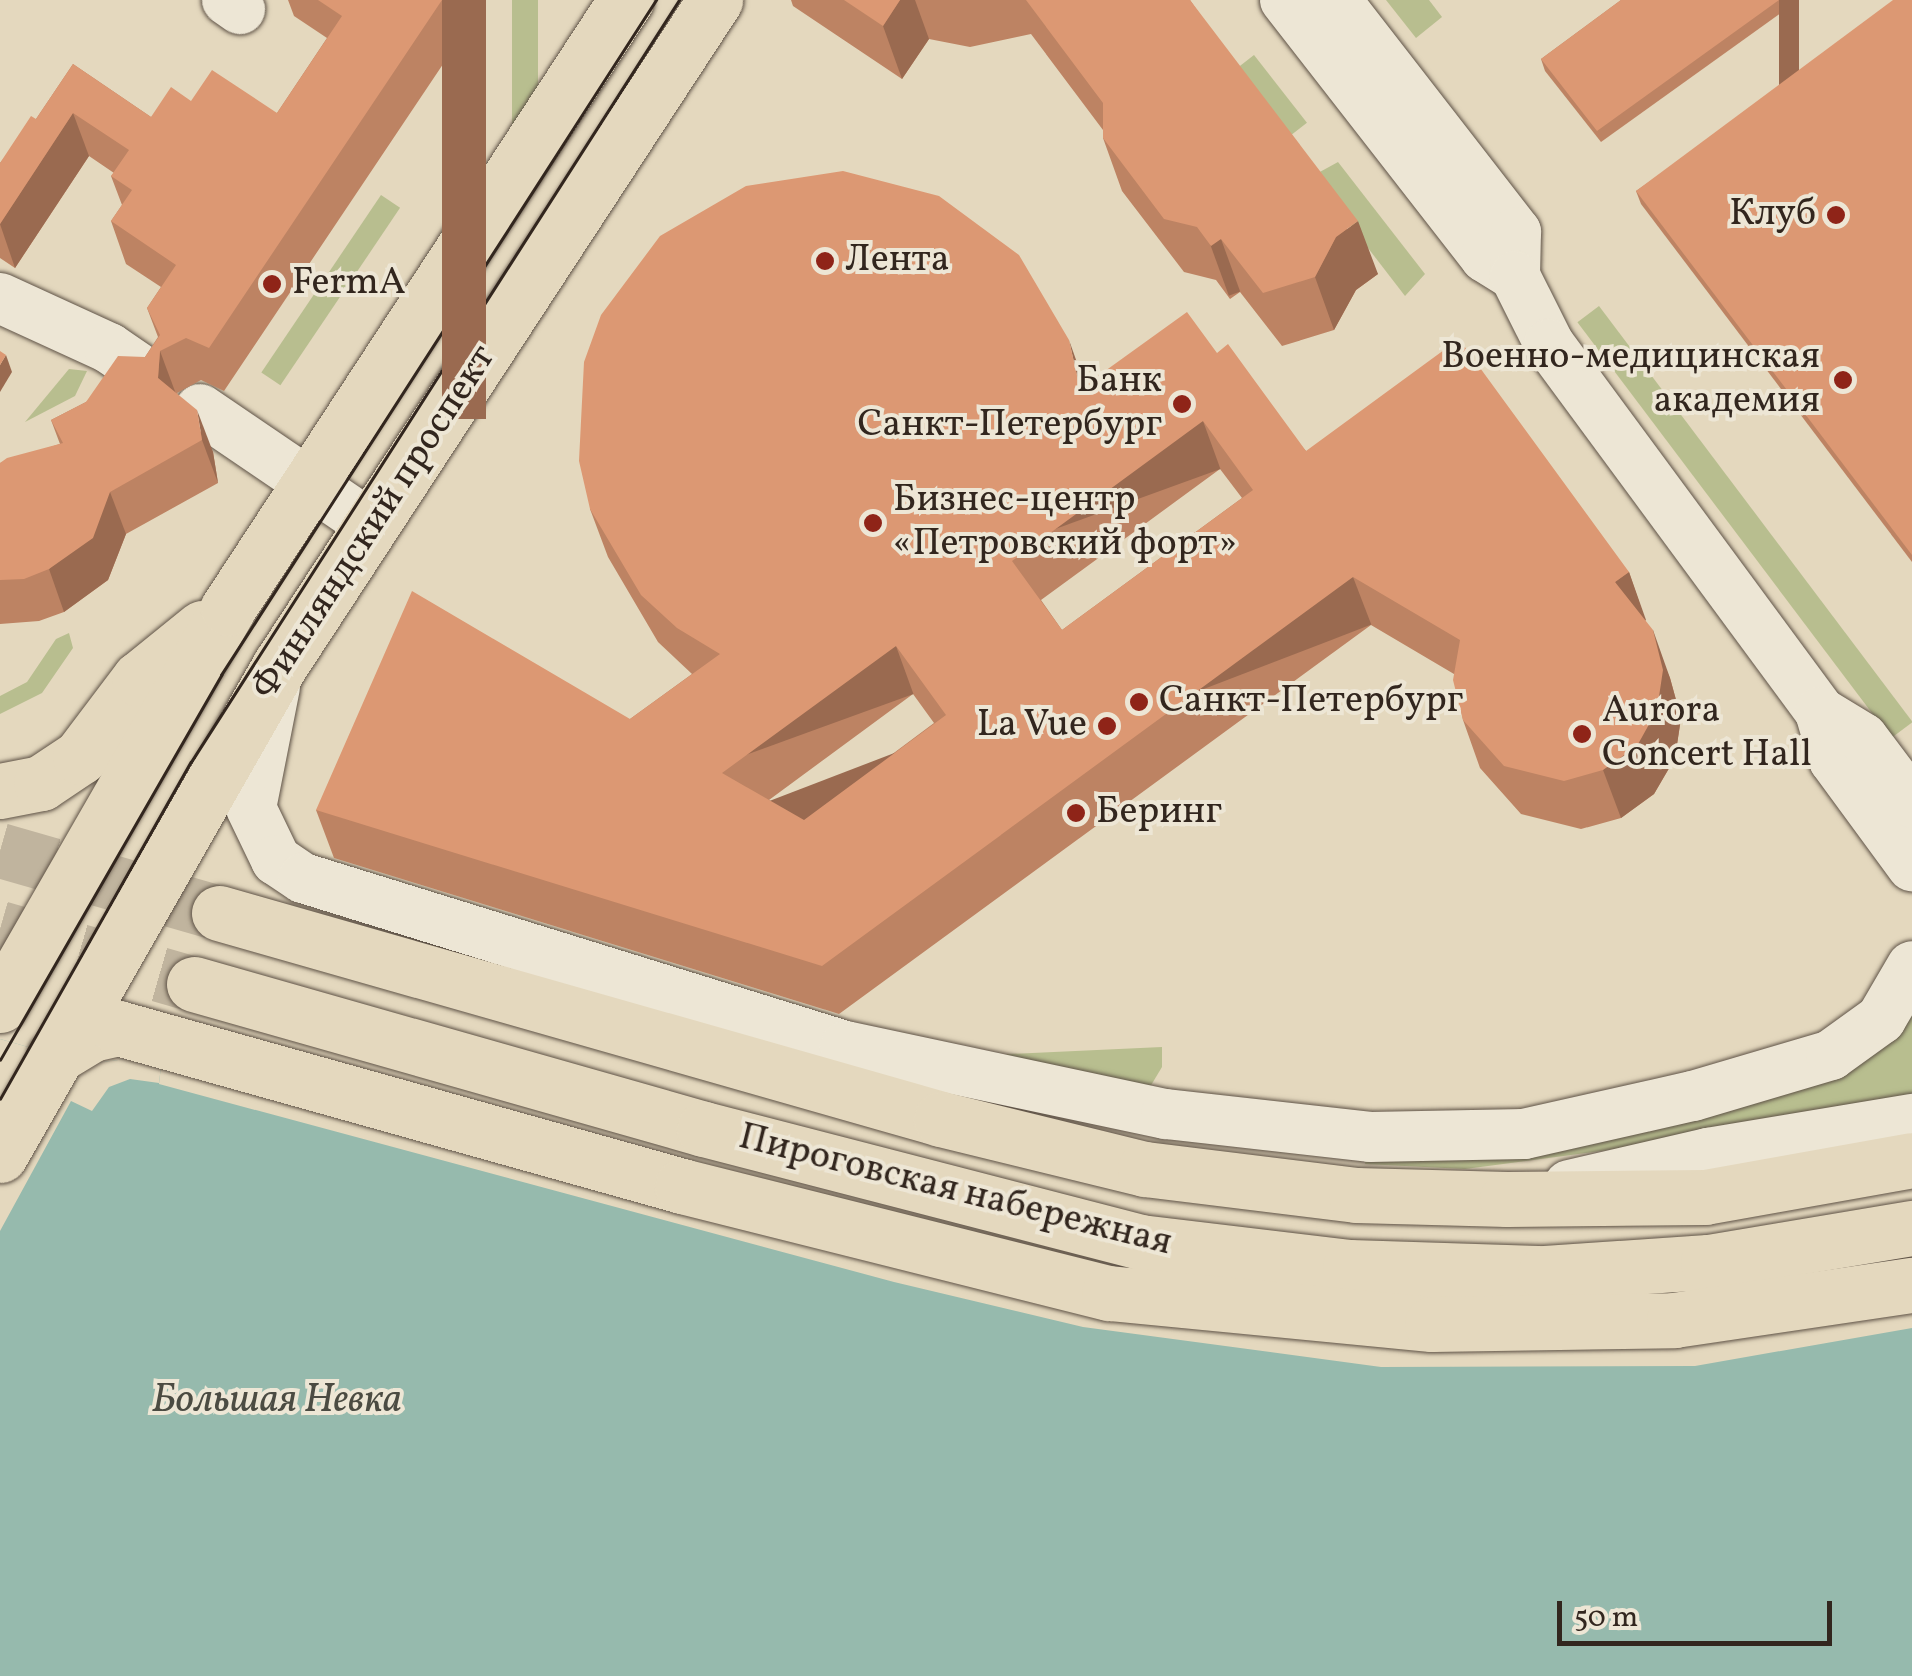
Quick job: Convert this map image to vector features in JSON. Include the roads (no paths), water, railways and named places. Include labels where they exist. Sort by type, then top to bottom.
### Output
[{"type":"main road","name":"Финляндский проспект","points":[[0,1005],[228,608],[626,0]]},
{"type":"main road","name":"Финляндский проспект","points":[[0,1155],[280,665],[715,0]]},
{"type":"main road","points":[[0,791],[41,784],[80,756],[139,679],[228,608]]},
{"type":"main road","name":"Пироговская набережная","points":[[219,913],[922,1114],[1145,1169],[1356,1195],[1507,1200],[1706,1197],[1912,1160]]},
{"type":"main road","name":"Пироговская набережная","points":[[194,984],[704,1129],[1140,1242],[1350,1267],[1545,1273],[1708,1262],[1912,1228]]},
{"type":"main road","points":[[54,1057],[92,1034],[118,1028],[682,1186],[1109,1293],[1432,1324],[1674,1320],[1912,1285]]},
{"type":"street","points":[[1285,0],[1484,257],[1515,276]]},
{"type":"street","points":[[1336,0],[1516,232],[1515,276],[1549,344],[1820,712],[1834,760],[1912,866]]},
{"type":"street","points":[[0,298],[109,348],[147,374]]},
{"type":"street","points":[[200,409],[371,525]]},
{"type":"street","points":[[280,665],[251,808],[276,860],[303,878],[845,1046],[1166,1114],[1370,1136],[1524,1134],[1693,1096],[1830,1055],[1881,1020],[1912,966]]},
{"type":"street","points":[[1820,712],[1862,738],[1912,802]]},
{"type":"street","points":[[1507,1200],[1708,1152],[1912,1118]]},
{"type":"water","name":"Большая Невка","points":[[0,1039],[88,1064],[126,1059],[161,1066],[159,1084],[894,1282],[1083,1327],[1381,1367],[1695,1366],[1912,1328],[1912,1676],[0,1676]]},
{"type":"tunnel","points":[[0,850],[219,913]]},
{"type":"tunnel","points":[[0,928],[194,984]]},
{"type":"tram line","points":[[0,1060],[221,675],[656,0]]},
{"type":"tram line","points":[[0,1099],[191,762],[679,0]]},
{"type":"place","name":"Клуб","points":[[1836,215]]},
{"type":"place","name":"Лента","points":[[825,261]]},
{"type":"place","name":"FermA","points":[[272,284]]},
{"type":"place","name":"Военно-медицинская академия","points":[[1843,380]]},
{"type":"place","name":"Банк Санкт-Петербург","points":[[1182,404]]},
{"type":"place","name":"Бизнес-центр «Петровский форт»","points":[[873,523]]},
{"type":"place","name":"Санкт-Петербург","points":[[1139,702]]},
{"type":"place","name":"La Vue","points":[[1107,726]]},
{"type":"place","name":"Aurora Concert Hall","points":[[1582,734]]},
{"type":"place","name":"Беринг","points":[[1076,813]]}]
